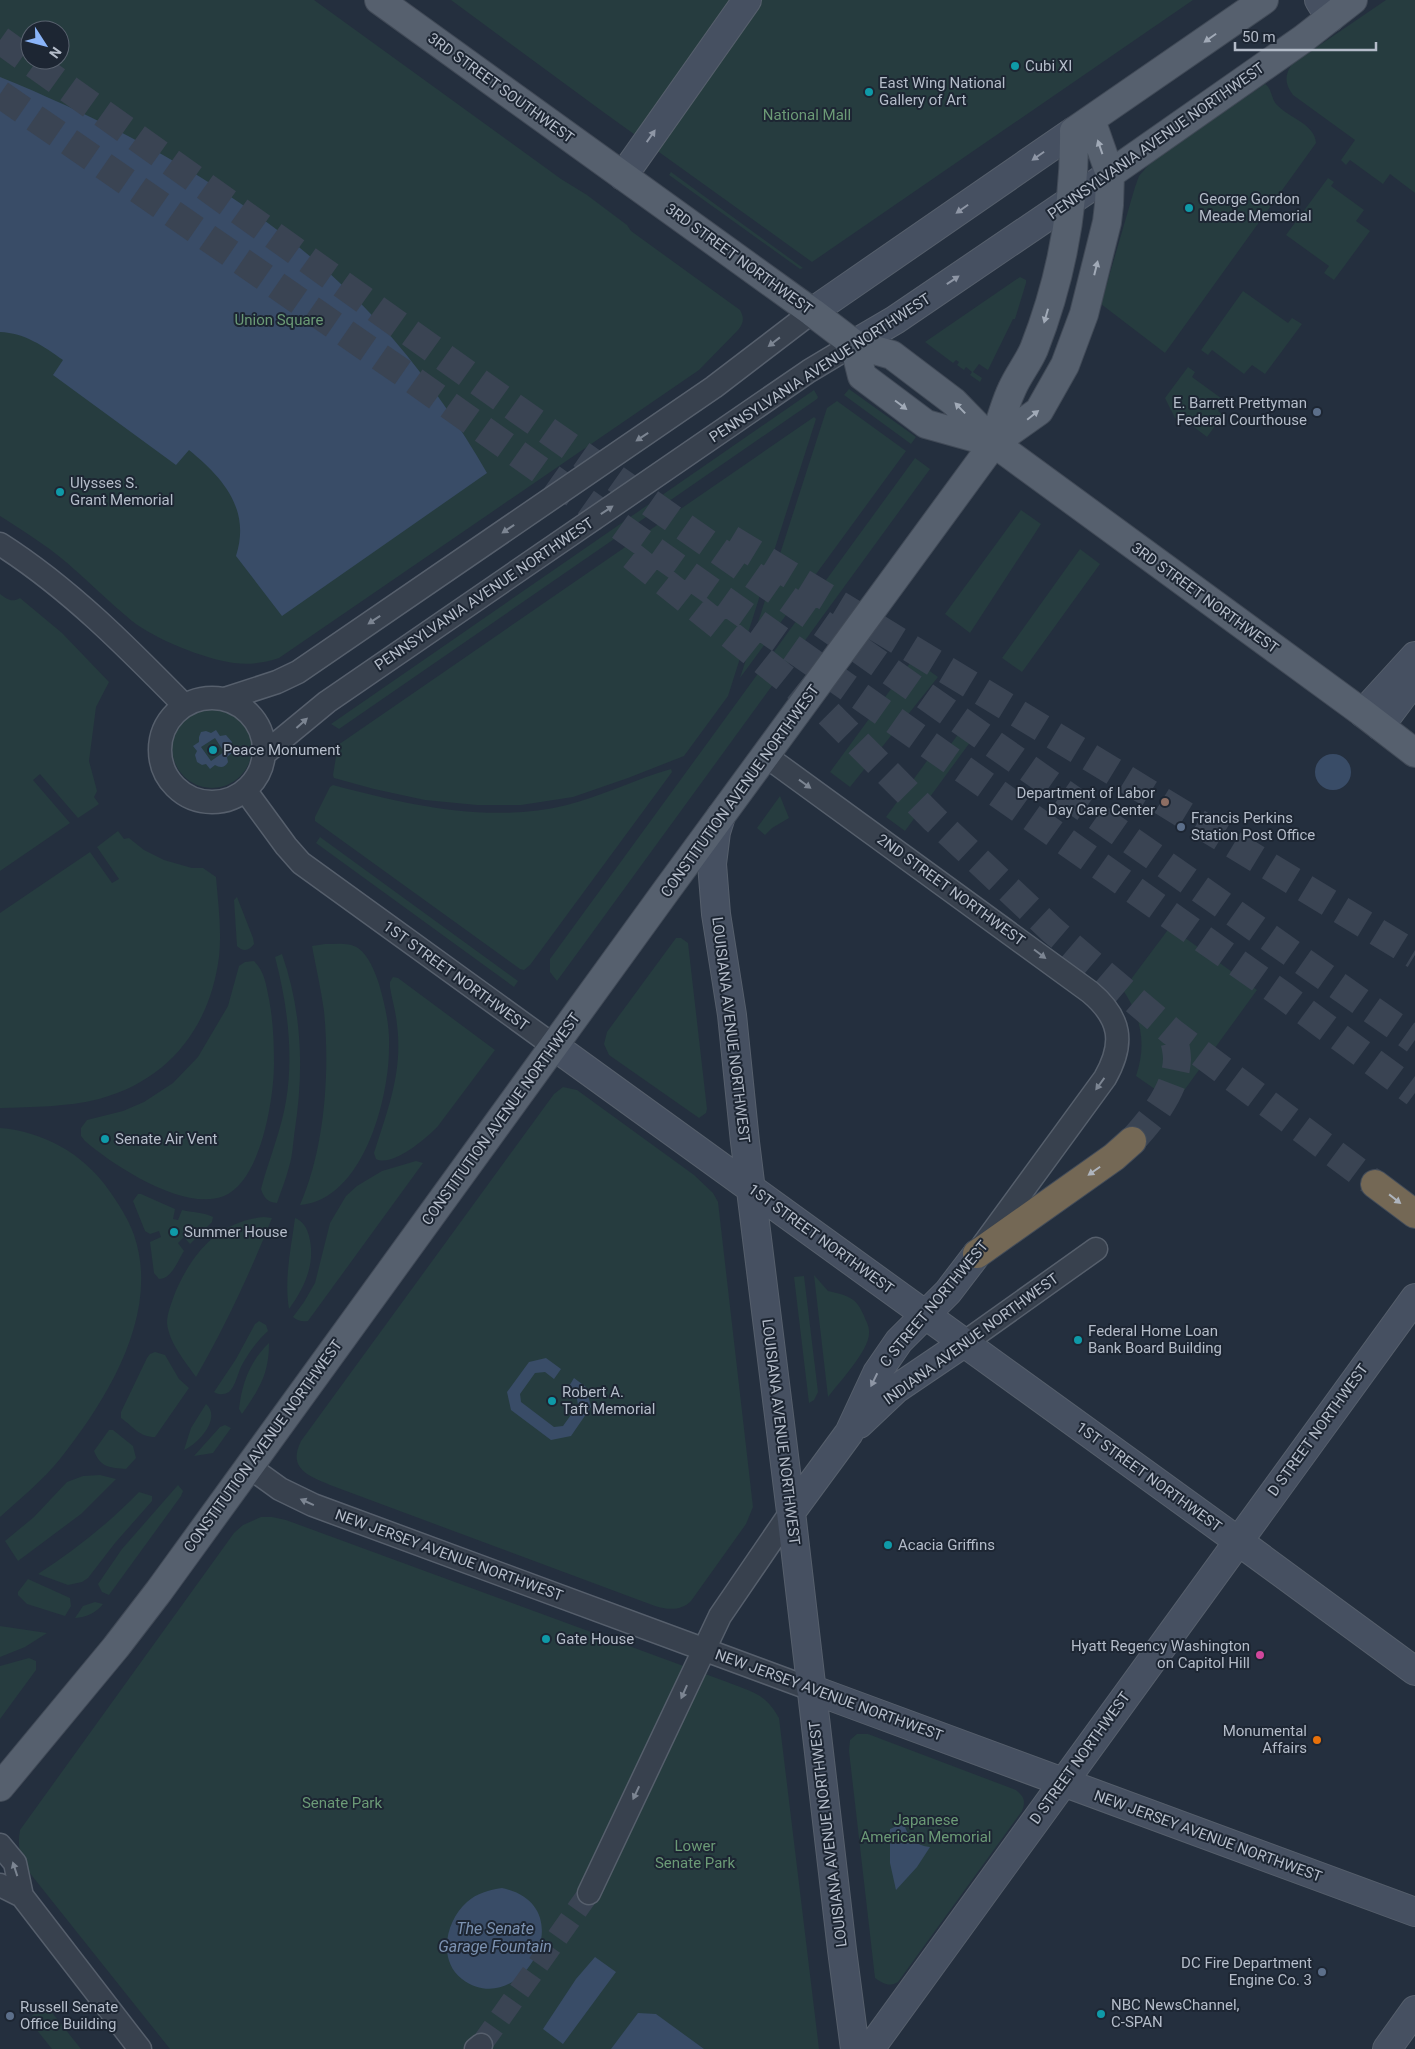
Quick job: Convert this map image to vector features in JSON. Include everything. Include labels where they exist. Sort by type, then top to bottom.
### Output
[{"type":"highway","points":[[977,1254],[1114,1157],[1132,1141]]},
{"type":"highway","points":[[1375,1184],[1415,1214]]},
{"type":"main road","name":"3RD STREET SOUTHWEST","points":[[379,0],[623,176]]},
{"type":"main road","points":[[1083,126],[1264,0]]},
{"type":"main road","name":"PENNSYLVANIA AVENUE NORTHWEST","points":[[1110,174],[1303,39],[1324,9],[1353,0]]},
{"type":"main road","name":"CONSTITUTION AVENUE NORTHWEST","points":[[994,443],[1039,411],[1065,365],[1084,314],[1107,222],[1110,174],[1083,126]]},
{"type":"main road","name":"CONSTITUTION AVENUE NORTHWEST","points":[[0,1787],[127,1633],[994,443],[1012,387],[1033,351],[1044,323],[1064,243],[1075,165],[1083,126]]},
{"type":"main road","name":"3RD STREET NORTHWEST","points":[[623,176],[854,344],[892,355],[954,402],[994,443],[1372,719],[1415,753]]},
{"type":"street","points":[[623,176],[747,0]]},
{"type":"street","points":[[225,699],[246,710],[254,719],[264,742],[264,754],[258,774],[244,790],[226,800],[204,802],[182,793],[166,775],[161,764],[160,739],[169,720],[184,705],[204,698],[225,699],[283,680],[298,672],[714,387],[812,312],[1083,126]]},
{"type":"street","name":"PENNSYLVANIA AVENUE NORTHWEST","points":[[264,754],[327,702],[809,371],[895,320],[1110,174]]},
{"type":"street","points":[[0,544],[70,595],[184,705]]},
{"type":"street","points":[[1372,719],[1415,656]]},
{"type":"street","points":[[1372,719],[1404,694],[1415,665]]},
{"type":"street","name":"2ND STREET NORTHWEST","points":[[766,756],[1090,992],[1108,1010],[1114,1020],[1118,1040]]},
{"type":"street","name":"1ST STREET NORTHWEST","points":[[244,790],[301,863],[1415,1671]]},
{"type":"street","name":"LOUISIANA AVENUE NORTHWEST","points":[[721,816],[713,850],[712,878],[732,1015],[751,1188],[855,2049]]},
{"type":"street","name":"C STREET NORTHWEST","points":[[589,1893],[720,1616],[848,1433],[877,1373],[900,1341],[948,1292],[1105,1078],[1115,1058],[1118,1040]]},
{"type":"street","name":"INDIANA AVENUE NORTHWEST","points":[[848,1433],[896,1390],[1096,1249]]},
{"type":"street","name":"D STREET NORTHWEST","points":[[870,2049],[1415,1298]]},
{"type":"street","name":"NEW JERSEY AVENUE NORTHWEST","points":[[248,1466],[280,1489],[313,1505],[1415,1912]]},
{"type":"street","points":[[0,1845],[15,1864],[22,1896],[140,2049]]},
{"type":"street","points":[[0,1885],[22,1896]]},
{"type":"street","points":[[1387,2049],[1415,2010]]},
{"type":"green space","name":"Union Square","points":[[0,0],[314,0],[561,179],[587,195],[627,225],[631,231],[740,310],[742,315],[743,322],[739,329],[699,370],[279,658],[273,660],[245,664],[222,661],[195,653],[153,635],[132,621],[74,569],[34,538],[0,516]]},
{"type":"green space","name":"National Mall","points":[[451,0],[1193,0],[812,262]]},
{"type":"green space","points":[[1386,0],[1415,0],[1415,193],[1390,174],[1383,184],[1350,160],[1346,165],[1341,160],[1355,140],[1293,95],[1286,80],[1292,64]]},
{"type":"green space","points":[[1265,84],[1277,105],[1306,126],[1315,136],[1316,143],[1165,353],[1101,304],[1139,176],[1152,161]]},
{"type":"green space","points":[[671,172],[803,268],[800,269],[669,175]]},
{"type":"green space","points":[[1328,178],[1334,182],[1331,186],[1364,210],[1356,221],[1370,231],[1334,280],[1324,273],[1329,266],[1286,235]]},
{"type":"green space","points":[[1020,277],[1026,280],[1026,283],[1015,319],[1013,319],[988,370],[979,364],[973,372],[982,378],[980,382],[970,375],[972,372],[966,367],[964,370],[957,365],[959,362],[956,360],[953,363],[925,342]]},
{"type":"green space","points":[[1243,291],[1288,323],[1292,318],[1302,324],[1265,374],[1252,365],[1244,374],[1212,350],[1208,355],[1201,350]]},
{"type":"green space","points":[[1188,367],[1195,372],[1192,377],[1225,401],[1218,411],[1223,415],[1207,437],[1181,417],[1178,420],[1175,418],[1165,398]]},
{"type":"green space","points":[[849,389],[916,437],[911,444],[844,395]]},
{"type":"green space","points":[[814,390],[818,397],[817,399],[339,729],[331,724]]},
{"type":"green space","points":[[837,401],[906,451],[740,678],[827,408]]},
{"type":"green space","points":[[814,417],[816,419],[728,696],[684,756],[573,797],[521,805],[477,805],[425,800],[334,778],[338,745]]},
{"type":"green space","points":[[915,458],[930,469],[557,981],[550,972],[550,959]]},
{"type":"green space","points":[[1021,510],[1041,524],[970,633],[945,614]]},
{"type":"green space","points":[[1080,549],[1100,564],[1022,672],[1002,658]]},
{"type":"green space","points":[[0,594],[12,600],[20,598],[62,633],[109,682],[96,707],[89,761],[97,791],[94,797],[99,804],[78,818],[40,774],[33,780],[70,823],[0,871]]},
{"type":"green space","points":[[913,659],[938,677],[850,787],[830,772]]},
{"type":"green space","points":[[212,708],[227,711],[240,720],[249,733],[252,748],[249,763],[240,776],[227,785],[212,788],[197,785],[184,776],[175,763],[172,748],[175,733],[184,720],[197,711]]},
{"type":"green space","points":[[959,733],[971,741],[905,831],[886,817],[943,739],[951,744]]},
{"type":"green space","points":[[671,769],[672,772],[530,965],[524,970],[520,969],[315,821],[315,817],[330,787],[333,785],[390,799],[449,810],[508,813],[567,805]]},
{"type":"green space","points":[[780,796],[789,818],[772,828],[765,835],[757,828]]},
{"type":"green space","points":[[118,831],[124,839],[129,838],[144,850],[164,860],[192,868],[203,868],[216,877],[220,947],[214,982],[206,1006],[196,1028],[182,1047],[146,1079],[124,1090],[99,1099],[75,1104],[0,1108],[0,913],[90,852],[112,883],[119,879],[97,847]]},
{"type":"green space","points":[[320,837],[518,981],[514,987],[316,843]]},
{"type":"green space","points":[[237,897],[253,938],[254,944],[246,950],[237,946],[234,900]]},
{"type":"green space","points":[[1170,927],[1257,990],[1175,1103],[1136,1076],[1141,1053],[1140,1031],[1134,1010],[1123,990]]},
{"type":"green space","points":[[676,938],[681,938],[688,943],[707,1109],[706,1113],[699,1118],[609,1055],[604,1044],[607,1032]]},
{"type":"green space","points":[[325,944],[354,946],[362,951],[371,964],[376,974],[387,1016],[389,1032],[388,1069],[377,1119],[368,1144],[356,1167],[340,1186],[322,1199],[300,1205],[315,1159],[324,1110],[326,1035],[323,1003],[312,946]]},
{"type":"green space","points":[[282,954],[294,997],[299,1041],[300,1084],[291,1158],[277,1203],[266,1199],[261,1189],[281,1123],[288,1083],[288,1028],[283,992],[275,957]]},
{"type":"green space","points":[[254,961],[261,970],[270,1007],[273,1039],[273,1078],[268,1117],[263,1137],[256,1157],[237,1187],[224,1196],[208,1199],[189,1198],[150,1184],[131,1174],[85,1141],[81,1136],[81,1128],[87,1120],[123,1111],[144,1102],[173,1083],[198,1057],[228,1006],[239,966],[245,962]]},
{"type":"green space","points":[[393,977],[398,978],[495,1050],[433,1131],[409,1150],[383,1161],[376,1159],[374,1153],[393,1090],[398,1058],[396,1020],[390,987]]},
{"type":"green space","points":[[563,1087],[577,1090],[694,1175],[713,1193],[718,1202],[753,1507],[746,1524],[691,1601],[679,1608],[669,1609],[655,1606],[330,1485],[308,1475],[298,1465],[297,1451],[301,1441],[554,1094]]},
{"type":"green space","points":[[0,1128],[31,1134],[61,1146],[87,1165],[98,1176],[119,1205],[134,1235],[140,1265],[140,1295],[135,1325],[125,1354],[95,1410],[78,1436],[53,1467],[0,1517]]},
{"type":"green space","points":[[416,1161],[423,1163],[308,1321],[300,1321],[293,1317],[315,1283],[330,1223],[346,1196],[357,1186],[382,1171]]},
{"type":"green space","points":[[138,1194],[175,1209],[173,1219],[178,1220],[182,1210],[213,1217],[212,1222],[190,1244],[184,1237],[178,1243],[184,1251],[171,1273],[164,1278],[159,1279],[154,1273],[150,1242],[161,1237],[159,1231],[150,1234],[145,1231],[133,1201]]},
{"type":"green space","points":[[264,1217],[272,1218],[255,1259],[237,1299],[196,1377],[178,1352],[168,1330],[168,1315],[175,1293],[190,1265],[209,1242],[233,1225]]},
{"type":"green space","points":[[295,1218],[307,1230],[311,1246],[311,1256],[308,1274],[300,1292],[289,1309],[287,1286]]},
{"type":"green space","points":[[814,1275],[828,1291],[854,1301],[861,1310],[869,1329],[865,1347],[860,1356],[828,1397]]},
{"type":"green space","points":[[804,1276],[818,1392],[814,1400],[809,1403],[794,1277]]},
{"type":"green space","points":[[259,1321],[266,1325],[268,1331],[241,1366],[229,1392],[219,1394],[214,1392],[236,1359],[255,1324]]},
{"type":"green space","points":[[269,1343],[269,1354],[262,1381],[242,1414],[239,1409],[240,1399],[248,1373],[257,1357]]},
{"type":"green space","points":[[155,1352],[165,1355],[179,1379],[189,1388],[155,1437],[149,1437],[137,1431],[121,1418],[121,1412],[147,1358]]},
{"type":"green space","points":[[206,1404],[210,1410],[210,1423],[196,1442],[184,1450],[191,1428]]},
{"type":"green space","points":[[225,1425],[231,1428],[213,1453],[194,1456],[220,1427]]},
{"type":"green space","points":[[109,1430],[113,1430],[133,1446],[136,1458],[126,1469],[106,1466],[96,1456],[94,1451]]},
{"type":"green space","points":[[100,1475],[116,1479],[81,1514],[18,1561],[5,1541],[34,1517],[67,1482],[83,1476]]},
{"type":"green space","points":[[178,1485],[183,1491],[181,1496],[109,1595],[102,1592],[98,1584],[122,1549]]},
{"type":"green space","points":[[139,1492],[152,1496],[152,1501],[115,1543],[88,1578],[82,1582],[68,1585],[38,1574],[91,1536]]},
{"type":"green space","name":"Senate Park","points":[[261,1517],[286,1520],[744,1688],[763,1698],[779,1718],[819,2049],[170,2049],[29,1872],[20,1852],[20,1830],[234,1533],[243,1525]]},
{"type":"green space","points":[[28,1579],[70,1598],[71,1606],[65,1616],[27,1604],[18,1595],[18,1592]]},
{"type":"green space","points":[[95,1602],[103,1604],[91,1614],[75,1618],[83,1606]]},
{"type":"green space","points":[[0,1626],[47,1633],[25,1647],[0,1657]]},
{"type":"green space","points":[[29,1658],[36,1661],[36,1670],[0,1719],[0,1666]]},
{"type":"green space","name":"Japanese American Memorial","points":[[857,1734],[868,1734],[1016,1790],[1024,1801],[1022,1811],[898,1982],[889,1985],[875,1978],[849,1751],[850,1740]]},
{"type":"green space","points":[[46,2004],[81,2049],[52,2049],[28,2019]]},
{"type":"water","points":[[0,77],[54,100],[161,154],[213,185],[262,219],[309,256],[353,296],[394,340],[444,404],[487,473],[282,616],[236,556],[240,539],[237,509],[223,483],[213,472],[189,450],[176,465],[53,375],[63,360],[41,345],[26,338],[0,332]]},
{"type":"water","points":[[216,730],[220,736],[226,735],[232,742],[229,748],[232,753],[227,757],[228,762],[224,766],[215,765],[210,769],[206,764],[202,765],[197,762],[195,755],[197,751],[193,746],[199,742],[201,732],[211,733]],"holes":[[[215,738],[224,752],[211,761],[201,747]]]},
{"type":"water","points":[[1333,754],[1340,755],[1346,759],[1350,765],[1350,779],[1346,785],[1340,789],[1333,790],[1326,789],[1320,785],[1316,779],[1315,772],[1316,765],[1320,759],[1326,755]]},
{"type":"water","points":[[546,1358],[561,1369],[554,1379],[545,1372],[535,1373],[520,1394],[521,1402],[554,1427],[563,1426],[578,1405],[576,1394],[568,1388],[574,1378],[586,1387],[591,1407],[571,1436],[551,1440],[511,1410],[507,1392],[529,1362]]},
{"type":"water","points":[[904,1823],[907,1833],[916,1843],[930,1847],[917,1867],[896,1890],[890,1863],[890,1829]]},
{"type":"water","name":"The Senate Garage Fountain","points":[[502,1888],[527,1899],[539,1916],[542,1936],[535,1957],[522,1974],[505,1986],[484,1988],[462,1979],[454,1971],[449,1961],[447,1940],[454,1919],[467,1902],[483,1892]]},
{"type":"water","points":[[595,1957],[616,1972],[563,2044],[543,2029],[576,1979]]},
{"type":"water","points":[[638,2013],[656,2014],[704,2049],[611,2049]]},
{"type":"tunnel","points":[[0,40],[518,410],[1415,1040]]},
{"type":"tunnel","points":[[0,94],[406,375],[1284,996],[1415,1093]]},
{"type":"tunnel","points":[[731,539],[1415,955]]},
{"type":"tunnel","points":[[632,556],[827,712],[934,819],[1052,930],[1172,1032],[1375,1184]]},
{"type":"tunnel","points":[[1132,1141],[1155,1114],[1168,1093],[1176,1071],[1177,1059],[1172,1032]]},
{"type":"tunnel","points":[[481,2045],[589,1893]]},
{"type":"place","name":"Cubi XI","points":[[1015,66]]},
{"type":"place","name":"East Wing National Gallery of Art","points":[[869,92]]},
{"type":"place","name":"George Gordon Meade Memorial","points":[[1189,208]]},
{"type":"place","name":"E. Barrett Prettyman Federal Courthouse","points":[[1317,412]]},
{"type":"place","name":"Ulysses S. Grant Memorial","points":[[60,492]]},
{"type":"place","name":"Peace Monument","points":[[213,750]]},
{"type":"place","name":"Department of Labor Day Care Center","points":[[1165,802]]},
{"type":"place","name":"Francis Perkins Station Post Office","points":[[1181,827]]},
{"type":"place","name":"Senate Air Vent","points":[[105,1139]]},
{"type":"place","name":"Summer House","points":[[174,1232]]},
{"type":"place","name":"Federal Home Loan Bank Board Building","points":[[1078,1340]]},
{"type":"place","name":"Robert A. Taft Memorial","points":[[552,1401]]},
{"type":"place","name":"Acacia Griffins","points":[[888,1545]]},
{"type":"place","name":"Gate House","points":[[546,1639]]},
{"type":"place","name":"Hyatt Regency Washington on Capitol Hill","points":[[1260,1655]]},
{"type":"place","name":"Monumental Affairs","points":[[1317,1740]]},
{"type":"place","name":"DC Fire Department Engine Co. 3","points":[[1322,1972]]},
{"type":"place","name":"NBC NewsChannel, C-SPAN","points":[[1101,2014]]},
{"type":"place","name":"Russell Senate Office Building","points":[[10,2016]]},
{"type":"park label","name":"Lower Senate Park","points":[[695,1854]]}]
